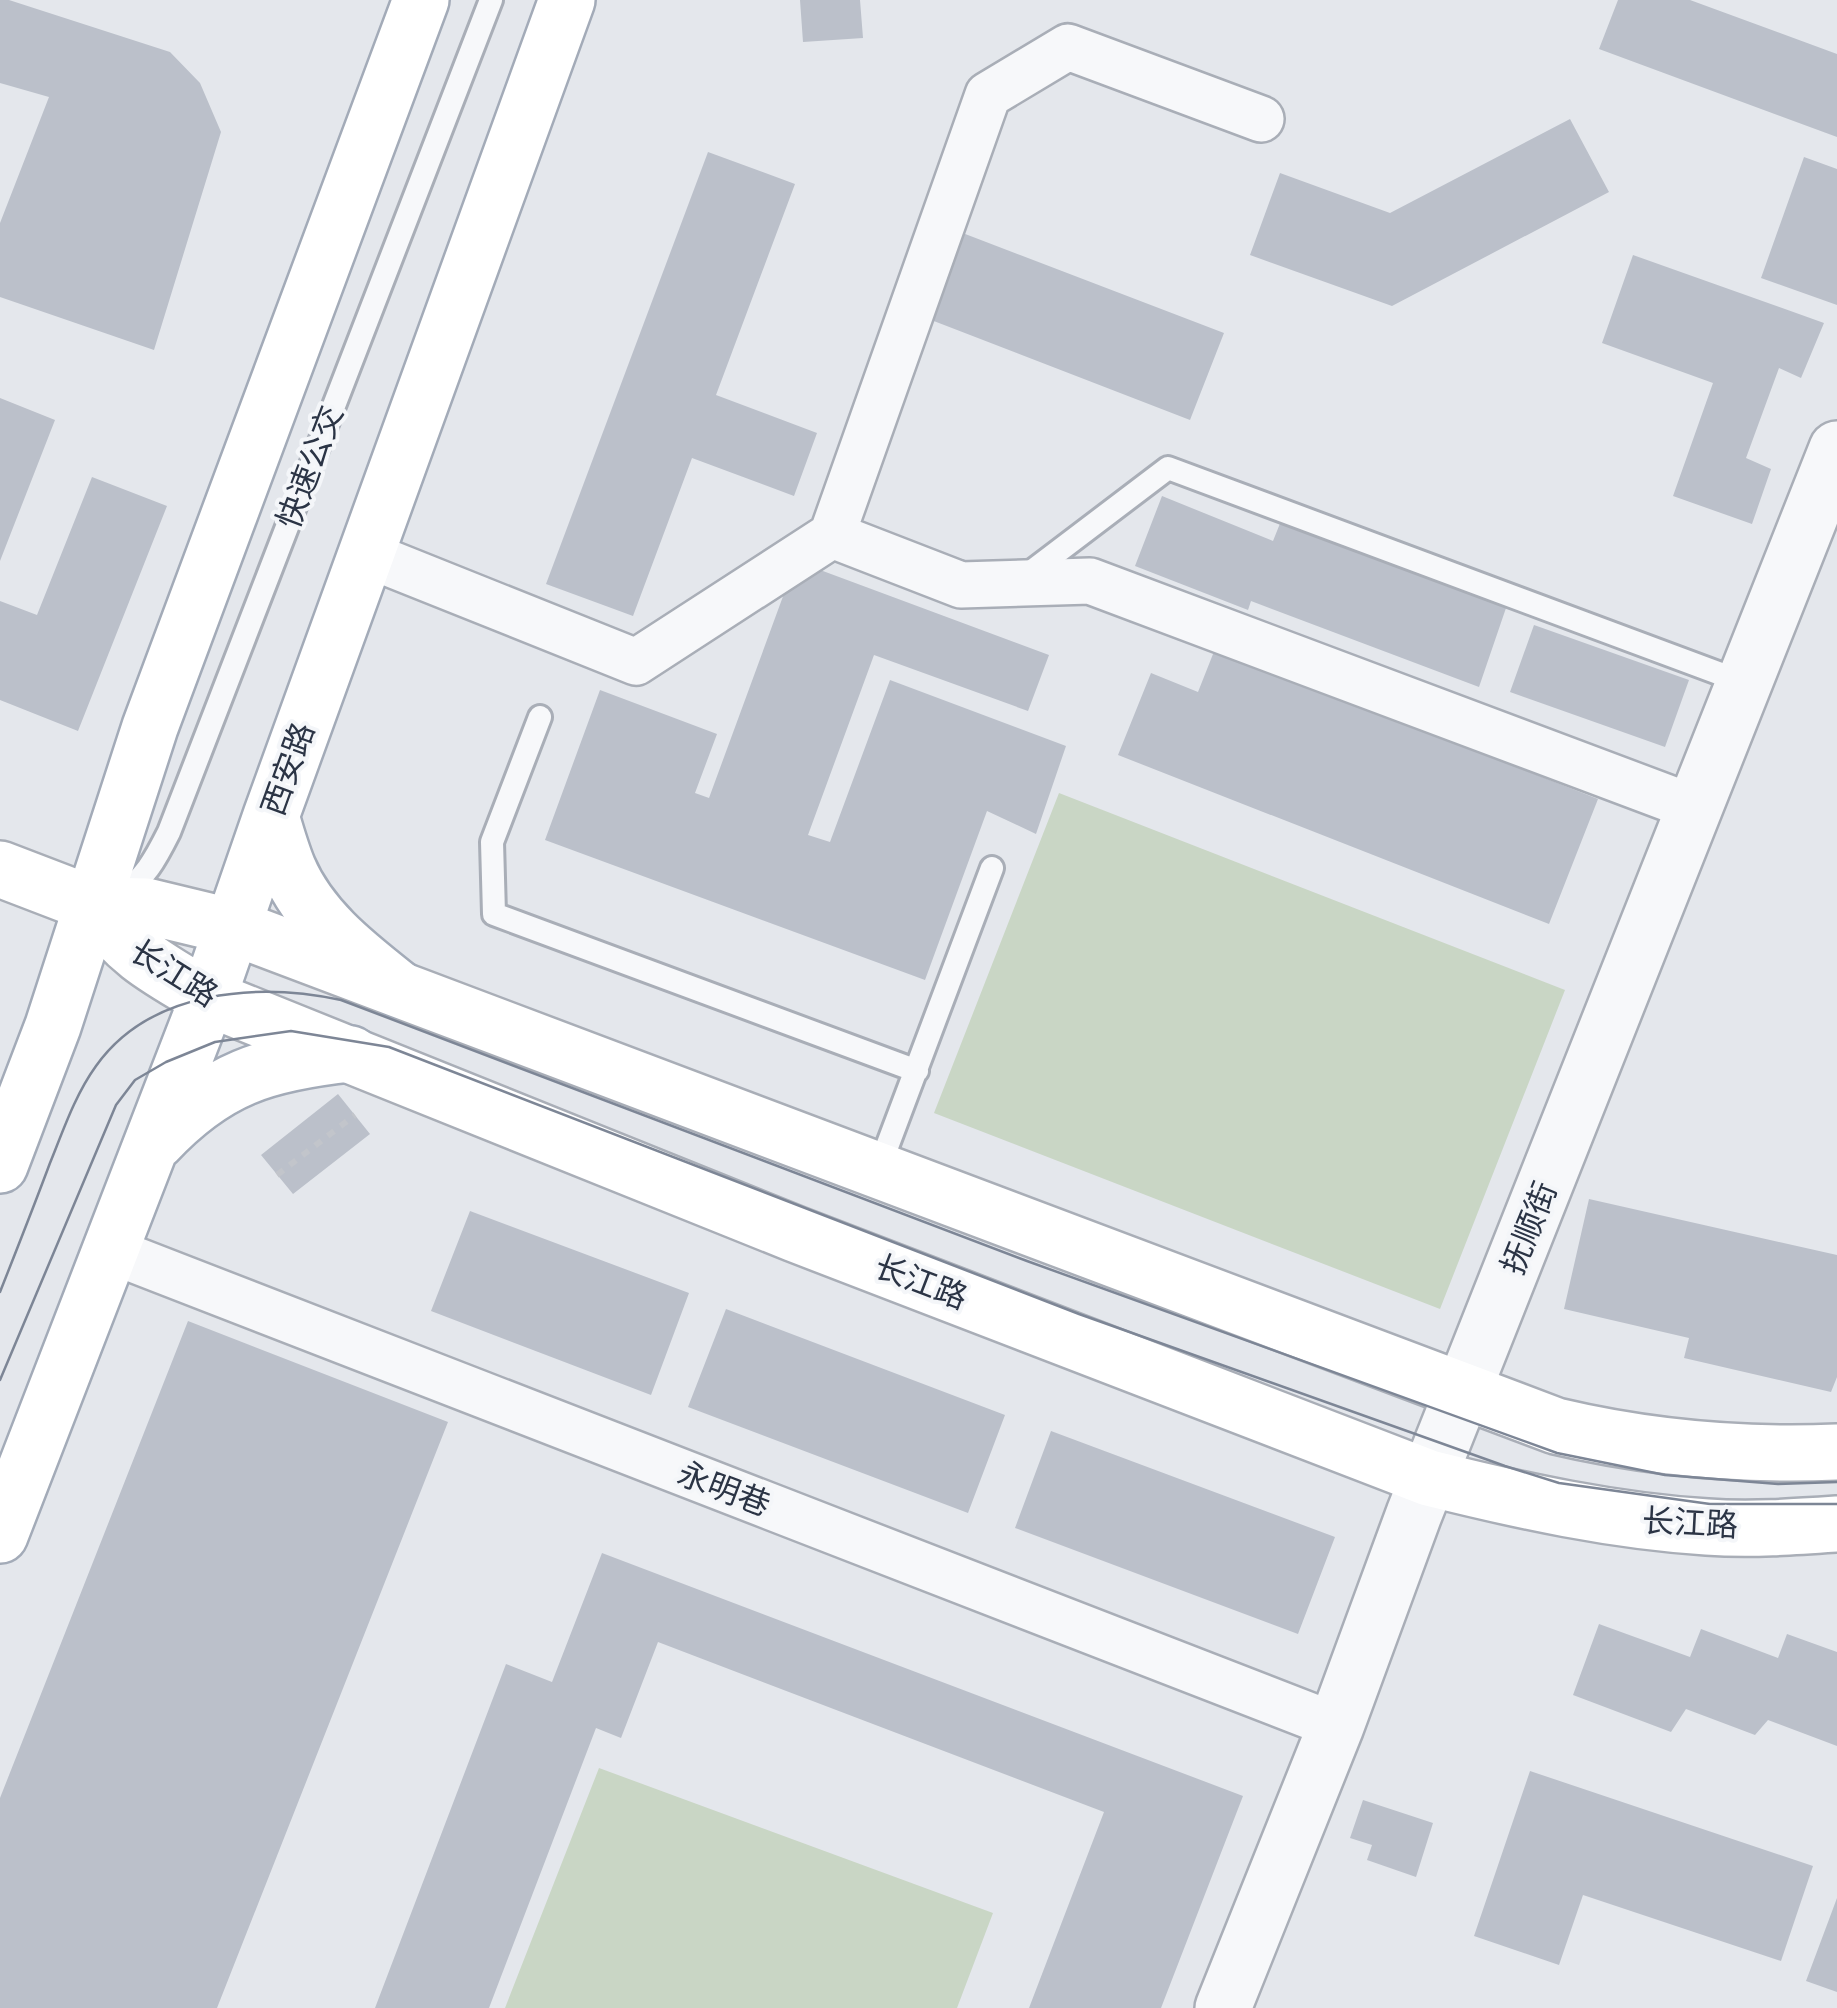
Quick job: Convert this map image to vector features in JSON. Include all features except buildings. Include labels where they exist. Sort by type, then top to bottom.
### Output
[{"type":"main road","name":"西安路","points":[[0,1535],[150,1148],[154,943],[150,727],[421,0]]},
{"type":"main road","name":"西安路","points":[[0,1165],[53,1026],[154,943],[233,927],[567,0]]},
{"type":"main road","points":[[270,816],[288,870],[315,914],[353,952],[399,989]]},
{"type":"main road","points":[[0,869],[154,943]]},
{"type":"main road","name":"长江路","points":[[154,943],[233,927],[1556,1426],[1627,1442],[1768,1455],[1837,1452]]},
{"type":"main road","name":"长江路","points":[[154,943],[352,1054],[795,1234],[1429,1478],[1516,1500],[1628,1520],[1712,1528],[1837,1524]]},
{"type":"main road","points":[[150,1148],[180,1116],[257,1070],[300,1059],[352,1054]]},
{"type":"street","points":[[366,554],[636,662],[832,536],[988,95],[1068,47],[1261,119]]},
{"type":"street","name":"抚顺街","points":[[1223,2008],[1746,683],[1823,526],[1837,449]]},
{"type":"street","points":[[832,536],[961,584],[1090,581],[1697,808]]},
{"type":"street","name":"永明巷","points":[[112,1251],[1336,1726]]},
{"type":"lane","name":"快速公交","points":[[154,943],[135,886],[169,832],[491,0]]},
{"type":"lane","points":[[1016,583],[1168,468],[1746,683]]},
{"type":"lane","points":[[540,717],[492,842],[494,914],[917,1071]]},
{"type":"lane","points":[[154,943],[169,832]]},
{"type":"lane","points":[[879,1168],[992,868]]},
{"type":"path","points":[[277,1175],[355,1115]]},
{"type":"green space","points":[[1059,793],[1565,990],[1440,1309],[934,1113]]},
{"type":"green space","points":[[599,1768],[993,1913],[957,2008],[505,2008]]},
{"type":"tram line","points":[[0,1292],[76,1101],[96,1066],[119,1041],[145,1021],[207,998],[241,993],[309,995],[341,1000],[1027,1261],[1557,1453],[1665,1475],[1778,1484],[1837,1482]]},
{"type":"tram line","points":[[0,1380],[116,1105],[135,1080],[215,1042],[291,1031],[389,1047],[1079,1314],[1559,1483],[1710,1504],[1837,1504]]}]
